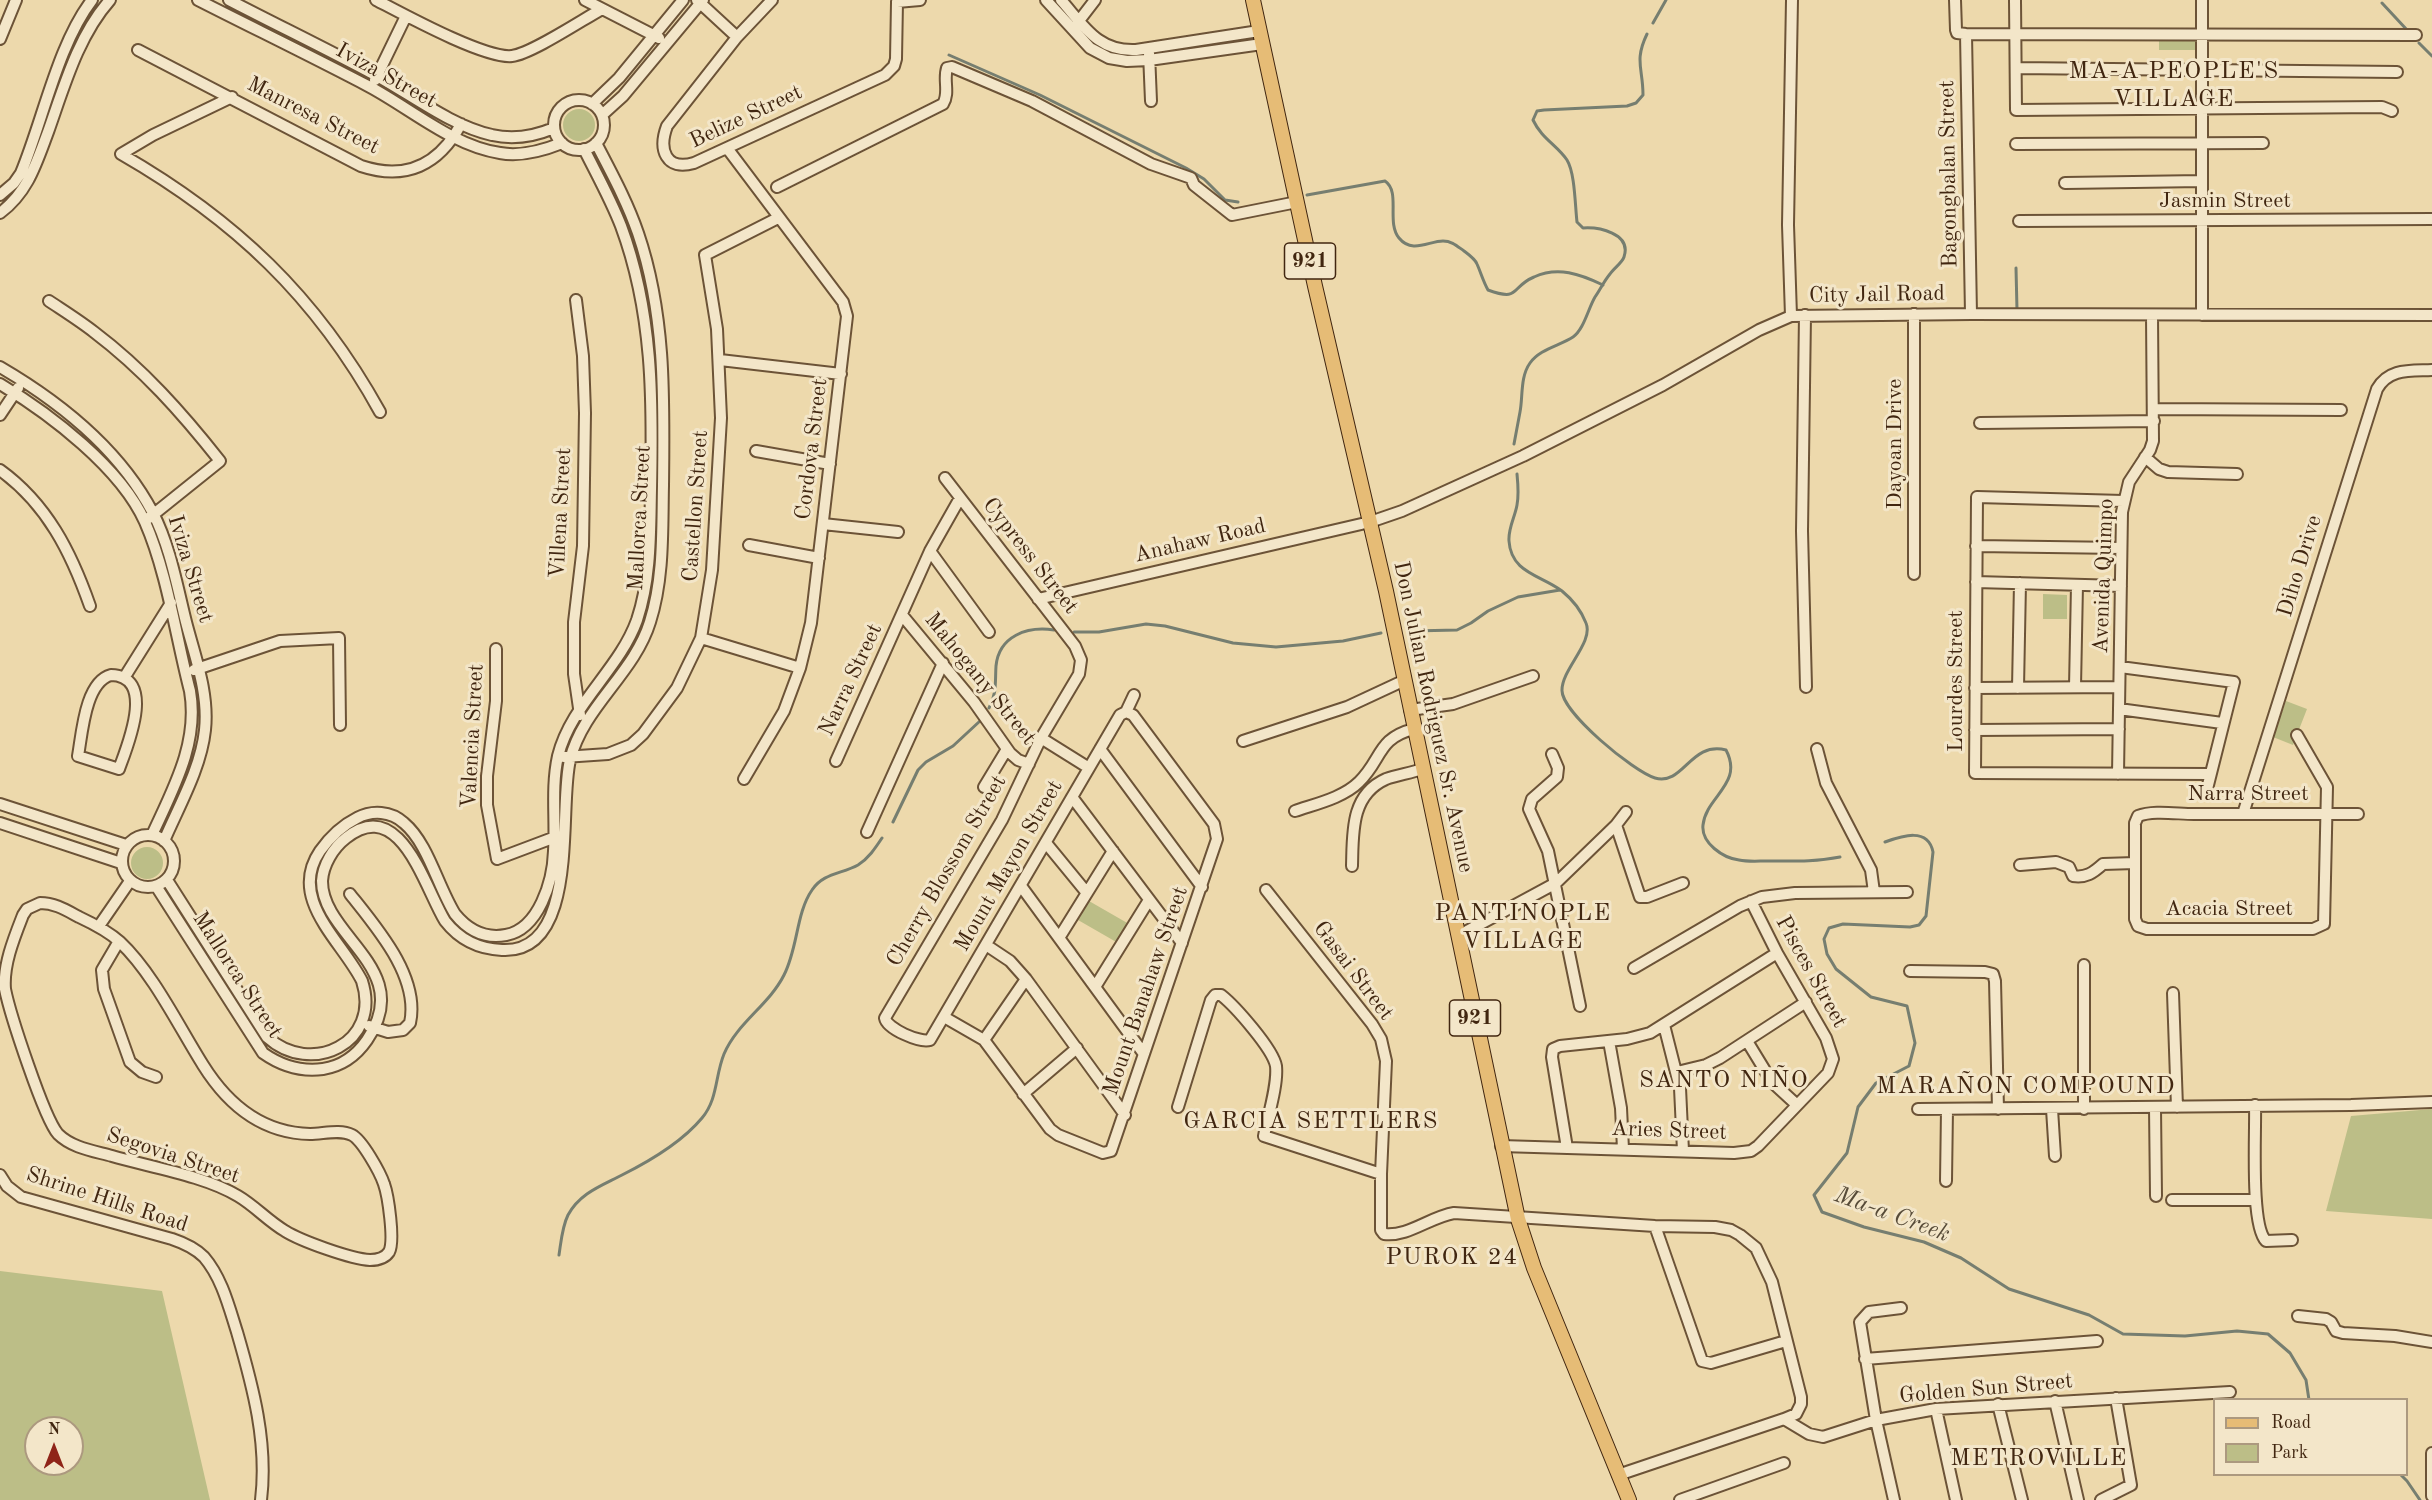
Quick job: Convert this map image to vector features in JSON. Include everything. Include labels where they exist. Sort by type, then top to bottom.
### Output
[{"type":"main road","name":"Don Julian Rodriguez Sr. Avenue","points":[[1253,0],[1405,680],[1518,1219],[1534,1268],[1629,1500]]},
{"type":"street","points":[[0,39],[16,0]]},
{"type":"street","points":[[0,195],[14,183],[21,173],[68,43],[81,16],[92,0]]},
{"type":"street","points":[[0,213],[15,201],[32,177],[79,49],[110,0]]},
{"type":"street","name":"Iviza Street","points":[[198,0],[371,88],[454,137],[488,151],[501,154],[530,153],[562,143]]},
{"type":"street","name":"Iviza Street","points":[[229,0],[377,76],[461,124],[481,132],[509,137],[541,134],[554,128]]},
{"type":"street","points":[[376,0],[406,16],[492,54],[513,56],[523,54],[602,9]]},
{"type":"street","points":[[585,0],[666,42]]},
{"type":"street","points":[[592,104],[610,88],[683,0]]},
{"type":"street","name":"Belize Street","points":[[772,0],[737,37],[673,117],[662,142],[667,158],[679,165],[694,164],[890,71],[896,59],[897,2],[920,0]]},
{"type":"street","points":[[1046,0],[1076,25],[1112,48],[1127,50],[1148,48],[1227,35],[1260,37]]},
{"type":"street","points":[[1061,0],[1090,48],[1109,58],[1127,61],[1149,60],[1229,48],[1260,37]]},
{"type":"street","points":[[1076,25],[1095,0]]},
{"type":"street","points":[[1791,316],[1788,225],[1792,0]]},
{"type":"street","points":[[1955,0],[1956,30],[1957,33],[1966,34],[2416,35]]},
{"type":"street","points":[[2015,0],[2016,110],[2382,107],[2392,111]]},
{"type":"street","points":[[2202,0],[2202,315]]},
{"type":"street","points":[[602,115],[630,87],[700,1],[737,37]]},
{"type":"street","points":[[371,88],[406,16]]},
{"type":"street","name":"Bagongbalan Street","points":[[1966,34],[1971,314]]},
{"type":"street","points":[[1227,35],[1229,48]]},
{"type":"street","points":[[1207,38],[1209,51]]},
{"type":"street","points":[[1148,48],[1151,101]]},
{"type":"street","name":"Manresa Street","points":[[138,50],[361,166],[375,171],[393,172],[422,165],[440,154],[461,124]]},
{"type":"street","points":[[777,187],[943,104],[947,96],[945,72],[947,68],[952,67],[1032,101],[1151,164],[1191,178],[1199,190],[1232,215],[1297,202]]},
{"type":"street","points":[[2016,68],[2397,72]]},
{"type":"street","points":[[232,97],[153,135],[121,154],[195,200],[245,239],[275,269],[326,329],[350,360],[380,412]]},
{"type":"street","points":[[576,100],[592,104],[602,115],[603,133],[596,143],[584,149],[568,147],[562,143],[554,128],[557,113],[569,102],[576,100]]},
{"type":"street","name":"Mallorca Street","points":[[510,935],[528,925],[541,904],[559,835],[570,757],[582,728],[624,672],[644,638],[659,581],[662,545],[665,392],[657,315],[638,232],[625,200],[596,143]]},
{"type":"street","points":[[2016,144],[2263,143]]},
{"type":"street","name":"Cordova Street","points":[[727,148],[845,308],[847,324],[811,623],[800,668],[780,719],[744,779]]},
{"type":"street","name":"Mallorca Street","points":[[156,886],[262,1053],[284,1065],[303,1069],[322,1069],[344,1063],[361,1048],[368,1025],[380,1003],[375,974],[327,904],[322,881],[324,869],[335,850],[356,831],[373,826],[393,832],[400,838],[413,858],[445,921],[462,938],[487,948],[514,950],[526,946],[535,939],[549,919],[561,880],[559,835],[553,792],[558,757],[566,734],[579,711],[630,637],[642,605],[649,555],[652,413],[648,340],[634,270],[615,211],[584,149]]},
{"type":"street","points":[[2065,183],[2202,181]]},
{"type":"street","name":"Castellon Street","points":[[558,757],[595,756],[620,751],[644,734],[677,688],[693,658],[710,594],[720,464],[720,360],[705,255],[777,218]]},
{"type":"street","name":"Jasmin Street","points":[[2019,221],[2432,219]]},
{"type":"street","name":"Villena Street","points":[[576,300],[583,356],[585,413],[583,546],[574,622],[574,674],[582,728]]},
{"type":"street","points":[[49,301],[93,330],[149,380],[181,413],[220,461],[149,518]]},
{"type":"street","name":"City Jail Road","points":[[1370,522],[1402,511],[1523,456],[1663,385],[1759,330],[1791,316],[1914,314],[2432,315]]},
{"type":"street","name":"Dayoan Drive","points":[[1914,314],[1914,574]]},
{"type":"street","points":[[1805,315],[1802,542],[1806,687]]},
{"type":"street","name":"Avenida Quimpo","points":[[2118,774],[2123,501],[2129,482],[2153,441],[2152,315]]},
{"type":"street","points":[[720,360],[841,374]]},
{"type":"street","name":"Iviza Street","points":[[0,366],[58,405],[109,452],[132,480],[149,518],[193,716],[189,742],[152,835]]},
{"type":"street","name":"Diho Drive","points":[[2243,814],[2377,389],[2383,378],[2391,374],[2402,371],[2432,370]]},
{"type":"street","points":[[0,415],[23,380]]},
{"type":"street","name":"Iviza Street","points":[[0,384],[39,410],[100,460],[149,518],[166,545],[198,668],[206,716],[202,745],[164,841]]},
{"type":"street","points":[[2154,409],[2341,410]]},
{"type":"street","points":[[1980,423],[2154,421]]},
{"type":"street","points":[[756,451],[830,464]]},
{"type":"street","points":[[2145,457],[2159,469],[2168,472],[2237,474]]},
{"type":"street","points":[[0,470],[26,492],[54,527],[72,559],[90,606]]},
{"type":"street","name":"Cypress Street","points":[[945,478],[1075,646],[1081,660]]},
{"type":"street","name":"Lourdes Street","points":[[2123,501],[1977,497],[1975,773],[2210,774]]},
{"type":"street","name":"Narra Street","points":[[836,761],[930,551],[960,498]]},
{"type":"street","name":"Anahaw Road","points":[[1038,599],[1370,522]]},
{"type":"street","points":[[823,524],[898,532]]},
{"type":"street","points":[[749,545],[819,558]]},
{"type":"street","points":[[1976,546],[2121,548]]},
{"type":"street","points":[[930,551],[989,632]]},
{"type":"street","points":[[1976,582],[2121,585]]},
{"type":"street","points":[[2018,688],[2020,583]]},
{"type":"street","points":[[2075,687],[2077,585]]},
{"type":"street","points":[[124,678],[178,593]]},
{"type":"street","name":"Mahogany Street","points":[[903,615],[943,663],[1007,749],[1018,760],[1029,764]]},
{"type":"street","points":[[185,672],[280,641],[339,638],[340,725]]},
{"type":"street","points":[[700,638],[800,668]]},
{"type":"street","name":"Valencia Street","points":[[496,648],[496,700],[487,805],[496,859],[559,835]]},
{"type":"street","name":"Cherry Blossom Street","points":[[927,1041],[922,1041],[889,1026],[885,1022],[889,1008],[1002,820],[1041,738],[1079,674],[1081,660]]},
{"type":"street","points":[[867,832],[943,663]]},
{"type":"street","points":[[2120,667],[2234,682],[2207,789]]},
{"type":"street","points":[[117,675],[124,678],[133,692],[136,721],[119,769],[78,756],[88,704],[96,684],[106,676],[117,675]]},
{"type":"street","points":[[1410,710],[1453,704],[1533,676]]},
{"type":"street","points":[[1243,741],[1347,707],[1405,680]]},
{"type":"street","points":[[1975,688],[2119,687]]},
{"type":"street","name":"Mount Mayon Street","points":[[927,1041],[944,1017],[1120,715],[1126,712],[1134,695]]},
{"type":"street","points":[[2119,709],[2222,723]]},
{"type":"street","name":"Mount Banahaw Street","points":[[1023,1094],[1044,1122],[1058,1135],[1103,1153],[1108,1153],[1113,1148],[1217,839],[1215,824],[1133,715],[1126,712]]},
{"type":"street","points":[[1295,811],[1348,789],[1359,782],[1393,736],[1414,729]]},
{"type":"street","points":[[1975,730],[2119,729]]},
{"type":"street","points":[[2297,735],[2327,788],[2326,814]]},
{"type":"street","points":[[1041,738],[1089,768]]},
{"type":"street","points":[[984,787],[1007,749]]},
{"type":"street","points":[[1816,749],[1826,783],[1871,870],[1874,892]]},
{"type":"street","points":[[1100,750],[1202,887]]},
{"type":"street","points":[[1551,754],[1558,768],[1557,777],[1532,799],[1529,809],[1546,843],[1580,1006]]},
{"type":"street","points":[[1352,866],[1353,817],[1366,795],[1385,780],[1422,769]]},
{"type":"street","points":[[1072,797],[1182,943]]},
{"type":"street","points":[[0,804],[126,845]]},
{"type":"street","points":[[1458,936],[1556,883],[1616,825],[1626,812]]},
{"type":"street","points":[[350,894],[394,954],[405,979],[411,1014],[407,1028],[393,1032],[368,1025],[363,981],[320,919],[310,885],[312,867],[316,858],[337,831],[360,816],[382,813],[403,822],[418,840],[443,894],[462,922],[478,933],[488,936],[510,935],[514,950]]},
{"type":"street","name":"Narra Street","points":[[2135,863],[2135,824],[2138,816],[2147,814],[2358,814]]},
{"type":"street","name":"Acacia Street","points":[[2135,863],[2135,919],[2138,926],[2147,929],[2313,929],[2321,927],[2325,921],[2326,814]]},
{"type":"street","points":[[42,837],[47,820]]},
{"type":"street","points":[[0,823],[121,863]]},
{"type":"street","points":[[1616,825],[1640,897],[1647,897],[1683,883]]},
{"type":"street","points":[[73,847],[79,830]]},
{"type":"street","points":[[152,835],[164,841],[174,857],[173,869],[167,880],[156,886],[138,886],[130,881],[123,873],[121,863],[126,845],[138,837],[152,835]]},
{"type":"street","points":[[1046,843],[1087,892]]},
{"type":"street","points":[[1059,939],[1113,851]]},
{"type":"street","points":[[2020,865],[2055,862],[2069,867],[2073,876],[2083,878],[2103,864],[2135,863]]},
{"type":"street","name":"Mallorca Street","points":[[167,880],[267,1037],[283,1050],[313,1054],[331,1050],[368,1025]]},
{"type":"street","points":[[99,926],[130,881]]},
{"type":"street","points":[[1021,886],[1144,1054]]},
{"type":"street","name":"Gasai Street","points":[[1266,890],[1372,1024],[1381,1039],[1386,1061],[1381,1174],[1384,1234],[1398,1234],[1437,1217],[1454,1213],[1518,1219]]},
{"type":"street","points":[[1634,968],[1751,900],[1777,894],[1907,892]]},
{"type":"street","points":[[1095,987],[1149,900]]},
{"type":"street","name":"Pisces Street","points":[[1751,900],[1777,953],[1830,1046],[1833,1063]]},
{"type":"street","name":"Segovia Street","points":[[40,903],[56,905],[99,926],[119,941],[144,971],[208,1074],[236,1106],[267,1126],[286,1131],[304,1134],[343,1132],[356,1137],[380,1175],[386,1192],[391,1246],[384,1257],[378,1260],[363,1259],[295,1237],[249,1203],[222,1188],[81,1148],[58,1133],[47,1112],[8,1002],[4,978],[23,915],[33,905],[40,903]]},
{"type":"street","points":[[119,941],[102,970],[104,989],[130,1062],[142,1072],[156,1077]]},
{"type":"street","points":[[986,945],[1010,961],[1026,979],[1125,1115]]},
{"type":"street","points":[[1567,1148],[1553,1049],[1560,1046],[1610,1041],[1650,1033],[1777,953]]},
{"type":"street","points":[[2084,965],[2084,1109]]},
{"type":"street","points":[[1910,972],[1985,972],[1993,974],[1998,1109]]},
{"type":"street","points":[[984,1040],[1026,979]]},
{"type":"street","points":[[2173,993],[2177,1107]]},
{"type":"street","points":[[1178,1107],[1211,1000],[1215,995],[1221,995],[1253,1031],[1275,1063],[1275,1078],[1264,1136],[1381,1174]]},
{"type":"street","points":[[232,1006],[243,999]]},
{"type":"street","points":[[1677,1072],[1706,1065],[1806,1002]]},
{"type":"street","points":[[944,1017],[984,1040],[1023,1094],[1077,1048]]},
{"type":"street","points":[[1664,1025],[1677,1072],[1683,1151]]},
{"type":"street","points":[[1610,1041],[1621,1108],[1623,1149]]},
{"type":"street","points":[[1747,1041],[1772,1082],[1797,1105]]},
{"type":"street","name":"Aries Street","points":[[1501,1146],[1734,1153],[1751,1150],[1828,1073],[1833,1063]]},
{"type":"street","points":[[1918,1109],[2351,1106],[2432,1102]]},
{"type":"street","points":[[2256,1105],[2256,1200],[2262,1237],[2266,1241],[2273,1242],[2292,1240]]},
{"type":"street","points":[[2155,1108],[2156,1196]]},
{"type":"street","points":[[1946,1181],[1947,1109]]},
{"type":"street","points":[[2052,1109],[2055,1156]]},
{"type":"street","name":"Shrine Hills Road","points":[[0,1175],[6,1185],[21,1197],[172,1239],[193,1248],[210,1264],[225,1295],[253,1389],[262,1451],[261,1500]]},
{"type":"street","points":[[2172,1200],[2256,1200]]},
{"type":"street","points":[[1518,1219],[1724,1228],[1751,1242],[1760,1254],[1772,1282],[1798,1383],[1801,1404],[1796,1414],[1618,1475]]},
{"type":"street","points":[[1655,1226],[1702,1361],[1711,1363],[1786,1341]]},
{"type":"street","points":[[1894,1500],[1876,1420],[1860,1322],[1869,1312],[1901,1308]]},
{"type":"street","points":[[2298,1316],[2326,1319],[2331,1322],[2336,1331],[2343,1333],[2395,1336],[2432,1342]]},
{"type":"street","points":[[1865,1359],[2097,1341]]},
{"type":"street","name":"Golden Sun Street","points":[[1784,1419],[1809,1434],[1822,1437],[1876,1420],[1936,1409],[2230,1392]]},
{"type":"street","points":[[2101,1500],[2131,1485],[2116,1398]]},
{"type":"street","points":[[2055,1401],[2078,1500]]},
{"type":"street","points":[[1998,1404],[2022,1500]]},
{"type":"street","points":[[1936,1409],[1956,1500]]},
{"type":"street","points":[[2432,1453],[2432,1496]]},
{"type":"street","points":[[1680,1500],[1784,1463]]},
{"type":"green space","points":[[2159,36],[2198,36],[2198,50],[2159,50]]},
{"type":"green space","points":[[579,109],[590,114],[595,125],[590,136],[579,141],[568,136],[563,125],[568,114]]},
{"type":"green space","points":[[2043,594],[2067,595],[2067,619],[2043,619]]},
{"type":"green space","points":[[2286,701],[2307,709],[2293,745],[2273,737]]},
{"type":"green space","points":[[147,847],[158,852],[163,863],[158,874],[147,879],[136,874],[131,863],[136,852]]},
{"type":"green space","points":[[1089,901],[1129,924],[1118,943],[1078,920]]},
{"type":"green space","points":[[2432,1109],[2432,1219],[2326,1211],[2351,1116]]},
{"type":"green space","points":[[0,1271],[162,1291],[210,1500],[0,1500]]},
{"type":"waterway","name":"Ma-a Creek","points":[[1653,23],[1666,0]]},
{"type":"waterway","points":[[2382,3],[2408,31]]},
{"type":"waterway","name":"Ma-a Creek","points":[[1514,444],[1523,381],[1530,363],[1539,354],[1577,333],[1595,297],[1623,259],[1625,249],[1623,242],[1612,233],[1583,228],[1577,222],[1570,166],[1533,120],[1537,111],[1627,106],[1636,103],[1643,95],[1640,58],[1647,34]]},
{"type":"waterway","points":[[2419,43],[2432,56]]},
{"type":"waterway","points":[[949,55],[1040,95],[1186,168],[1204,179],[1225,200],[1238,202]]},
{"type":"waterway","points":[[1307,195],[1385,181],[1392,192],[1395,231],[1399,238],[1404,243],[1415,246],[1443,241],[1454,244],[1475,260],[1488,290],[1511,294],[1526,281],[1552,272],[1577,275],[1603,285]]},
{"type":"waterway","points":[[2016,268],[2017,310]]},
{"type":"waterway","name":"Ma-a Creek","points":[[1517,474],[1518,501],[1509,536],[1511,552],[1521,567],[1566,594],[1586,623],[1586,639],[1563,682],[1562,690],[1565,700],[1573,712],[1585,726],[1616,753],[1631,765],[1655,778],[1665,779],[1673,776],[1704,752],[1714,749],[1726,750],[1730,772],[1727,781],[1710,806],[1703,825],[1703,832],[1709,843],[1720,853],[1733,859],[1753,861],[1840,857]]},
{"type":"waterway","points":[[1412,631],[1457,630],[1488,611],[1518,597],[1560,590]]},
{"type":"waterway","points":[[1074,632],[1099,632],[1146,624],[1165,626],[1233,643],[1276,647],[1343,641],[1381,633]]},
{"type":"waterway","points":[[989,708],[994,693],[998,656],[1003,647],[1016,635],[1034,630],[1054,630]]},
{"type":"waterway","points":[[893,822],[918,770],[926,762],[953,746],[980,721]]},
{"type":"waterway","name":"Ma-a Creek","points":[[1885,842],[1914,835],[1926,839],[1930,844],[1933,852],[1926,916],[1919,925],[1910,927],[1843,924],[1829,928],[1824,939],[1827,954],[1836,969],[1871,997],[1907,1006],[1915,1043],[1909,1066],[1876,1083],[1858,1107],[1847,1153],[1814,1195],[1822,1212],[1864,1227],[1924,1242],[1961,1258],[2009,1289],[2089,1315],[2123,1334],[2185,1336],[2237,1331],[2268,1334],[2290,1353],[2306,1380],[2309,1398]]},
{"type":"waterway","points":[[559,1255],[566,1220],[579,1201],[592,1191],[644,1164],[665,1150],[702,1118],[714,1095],[721,1062],[730,1043],[778,986],[789,965],[803,909],[812,890],[816,884],[827,877],[858,865],[872,852],[882,838]]},
{"type":"waterway","name":"Ma-a Creek","points":[[2402,1476],[2420,1500]]},
{"type":"district","name":"MA-A PEOPLE'S VILLAGE","points":[[2174,86]]},
{"type":"district","name":"PANTINOPLE VILLAGE","points":[[1523,928]]},
{"type":"district","name":"SANTO NIÑO","points":[[1724,1081]]},
{"type":"district","name":"MARAÑON COMPOUND","points":[[2026,1087]]},
{"type":"district","name":"GARCIA SETTLERS","points":[[1311,1122]]},
{"type":"district","name":"PUROK 24","points":[[1452,1258]]},
{"type":"district","name":"METROVILLE","points":[[2039,1459]]}]
